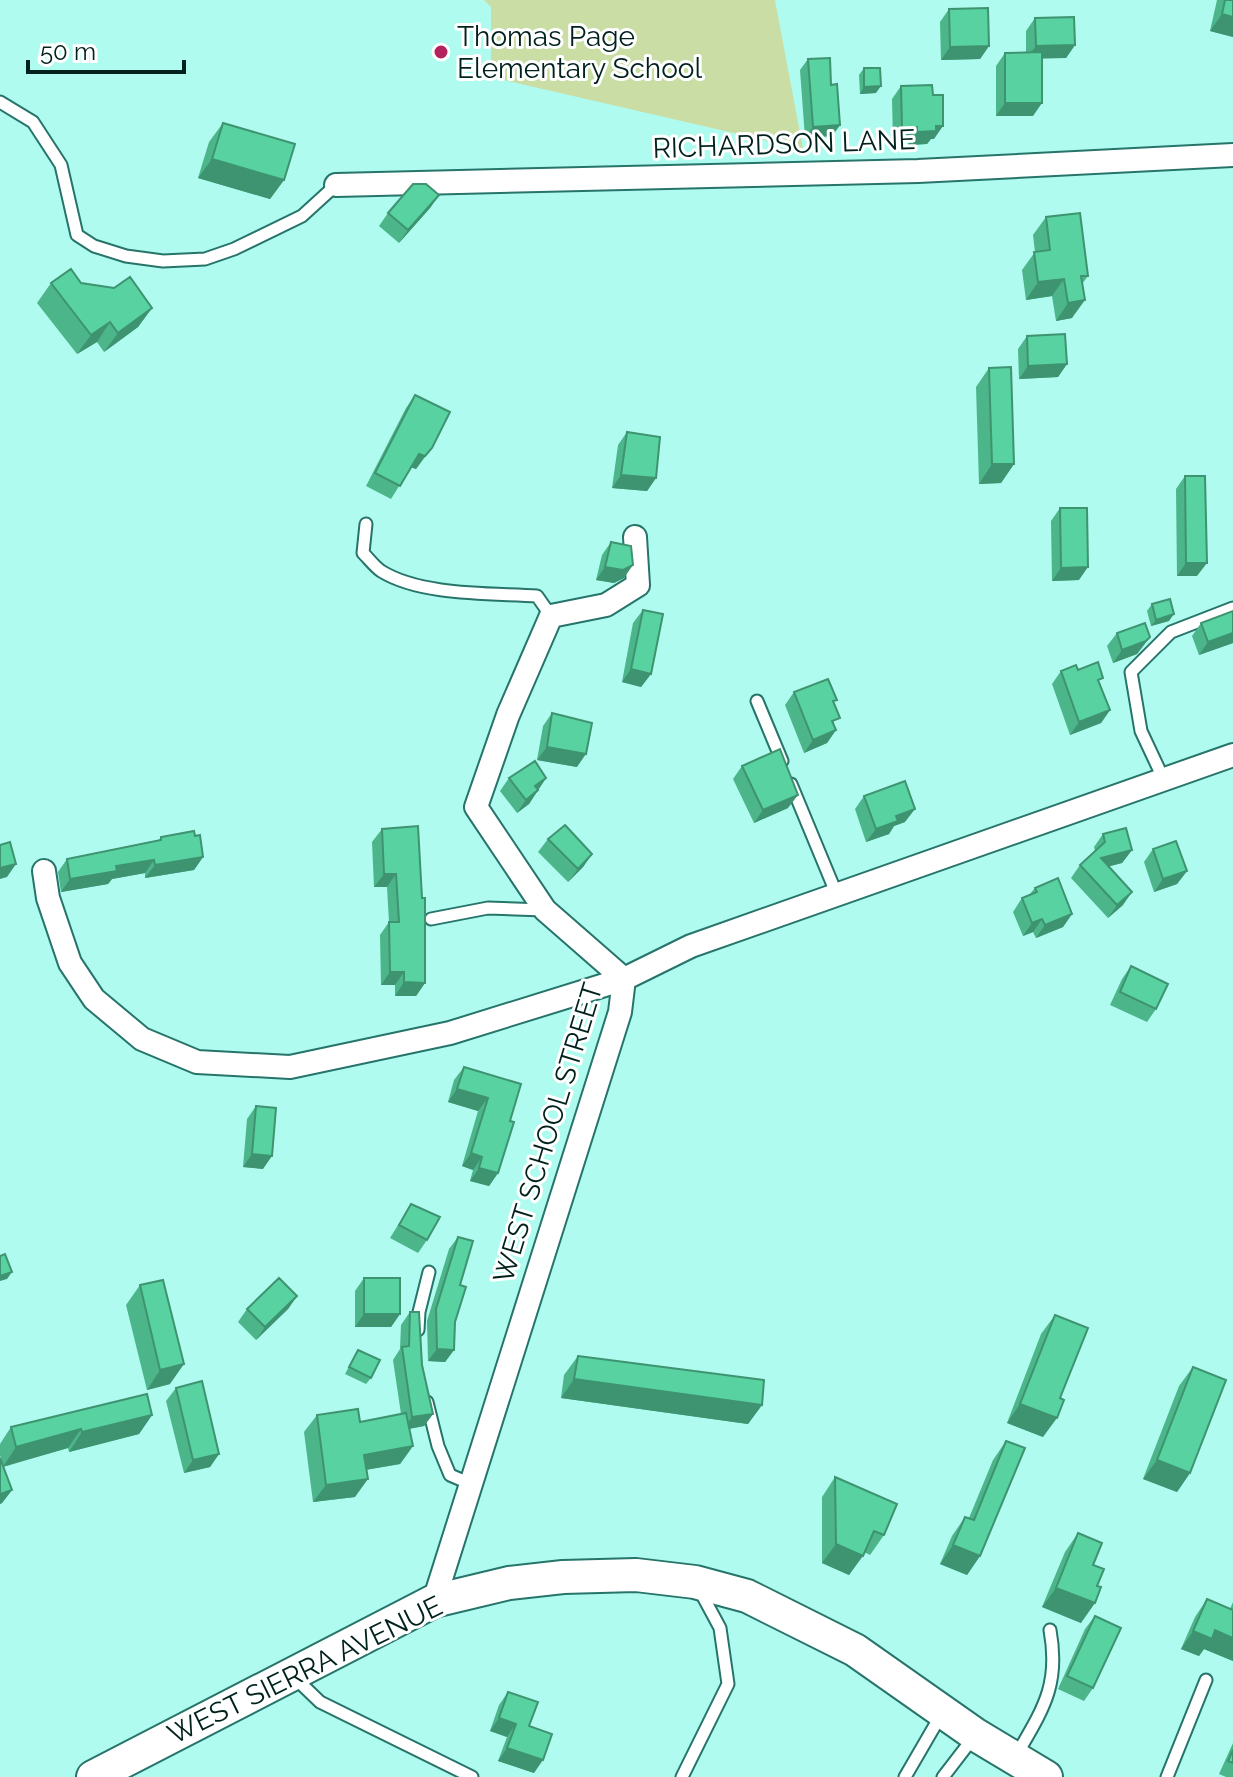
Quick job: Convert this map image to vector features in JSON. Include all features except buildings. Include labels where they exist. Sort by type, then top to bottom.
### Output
[{"type":"main road","name":"WEST SIERRA AVENUE","points":[[93,1777],[434,1601],[509,1583],[563,1577],[636,1575],[695,1582],[747,1596],[855,1650],[976,1735],[1046,1777]]},
{"type":"street","name":"RICHARDSON LANE","points":[[336,185],[918,171],[1233,155]]},
{"type":"street","points":[[624,979],[545,910],[476,807],[508,715],[551,616],[606,605],[638,585],[635,537]]},
{"type":"street","name":"WEST SCHOOL STREET","points":[[434,1601],[620,1012],[624,979],[691,946],[1233,755]]},
{"type":"street","points":[[44,871],[48,898],[70,963],[94,999],[142,1039],[197,1062],[290,1067],[450,1033],[624,979]]},
{"type":"lane","points":[[0,102],[33,122],[61,165],[77,235],[94,246],[126,256],[163,261],[205,259],[234,249],[302,216],[336,185]]},
{"type":"lane","points":[[366,524],[363,553],[380,570],[409,583],[537,596],[551,616]]},
{"type":"lane","points":[[1164,780],[1141,731],[1131,672],[1171,632],[1233,608]]},
{"type":"lane","points":[[757,701],[837,895]]},
{"type":"lane","points":[[431,919],[488,908],[545,910]]},
{"type":"lane","points":[[418,1341],[419,1312],[429,1272]]},
{"type":"lane","points":[[425,1386],[438,1446],[450,1475],[471,1484]]},
{"type":"lane","points":[[682,1777],[728,1684],[720,1628],[695,1582]]},
{"type":"lane","points":[[1015,1758],[1047,1699],[1053,1681],[1050,1630]]},
{"type":"lane","points":[[292,1675],[320,1702],[472,1777]]},
{"type":"lane","points":[[1167,1777],[1206,1680]]},
{"type":"lane","points":[[905,1777],[943,1711]]},
{"type":"lane","points":[[943,1777],[976,1735]]},
{"type":"green space","points":[[484,0],[775,0],[803,149],[491,77],[491,7]]},
{"type":"place","name":"Thomas Page Elementary School","points":[[441,52]]}]
